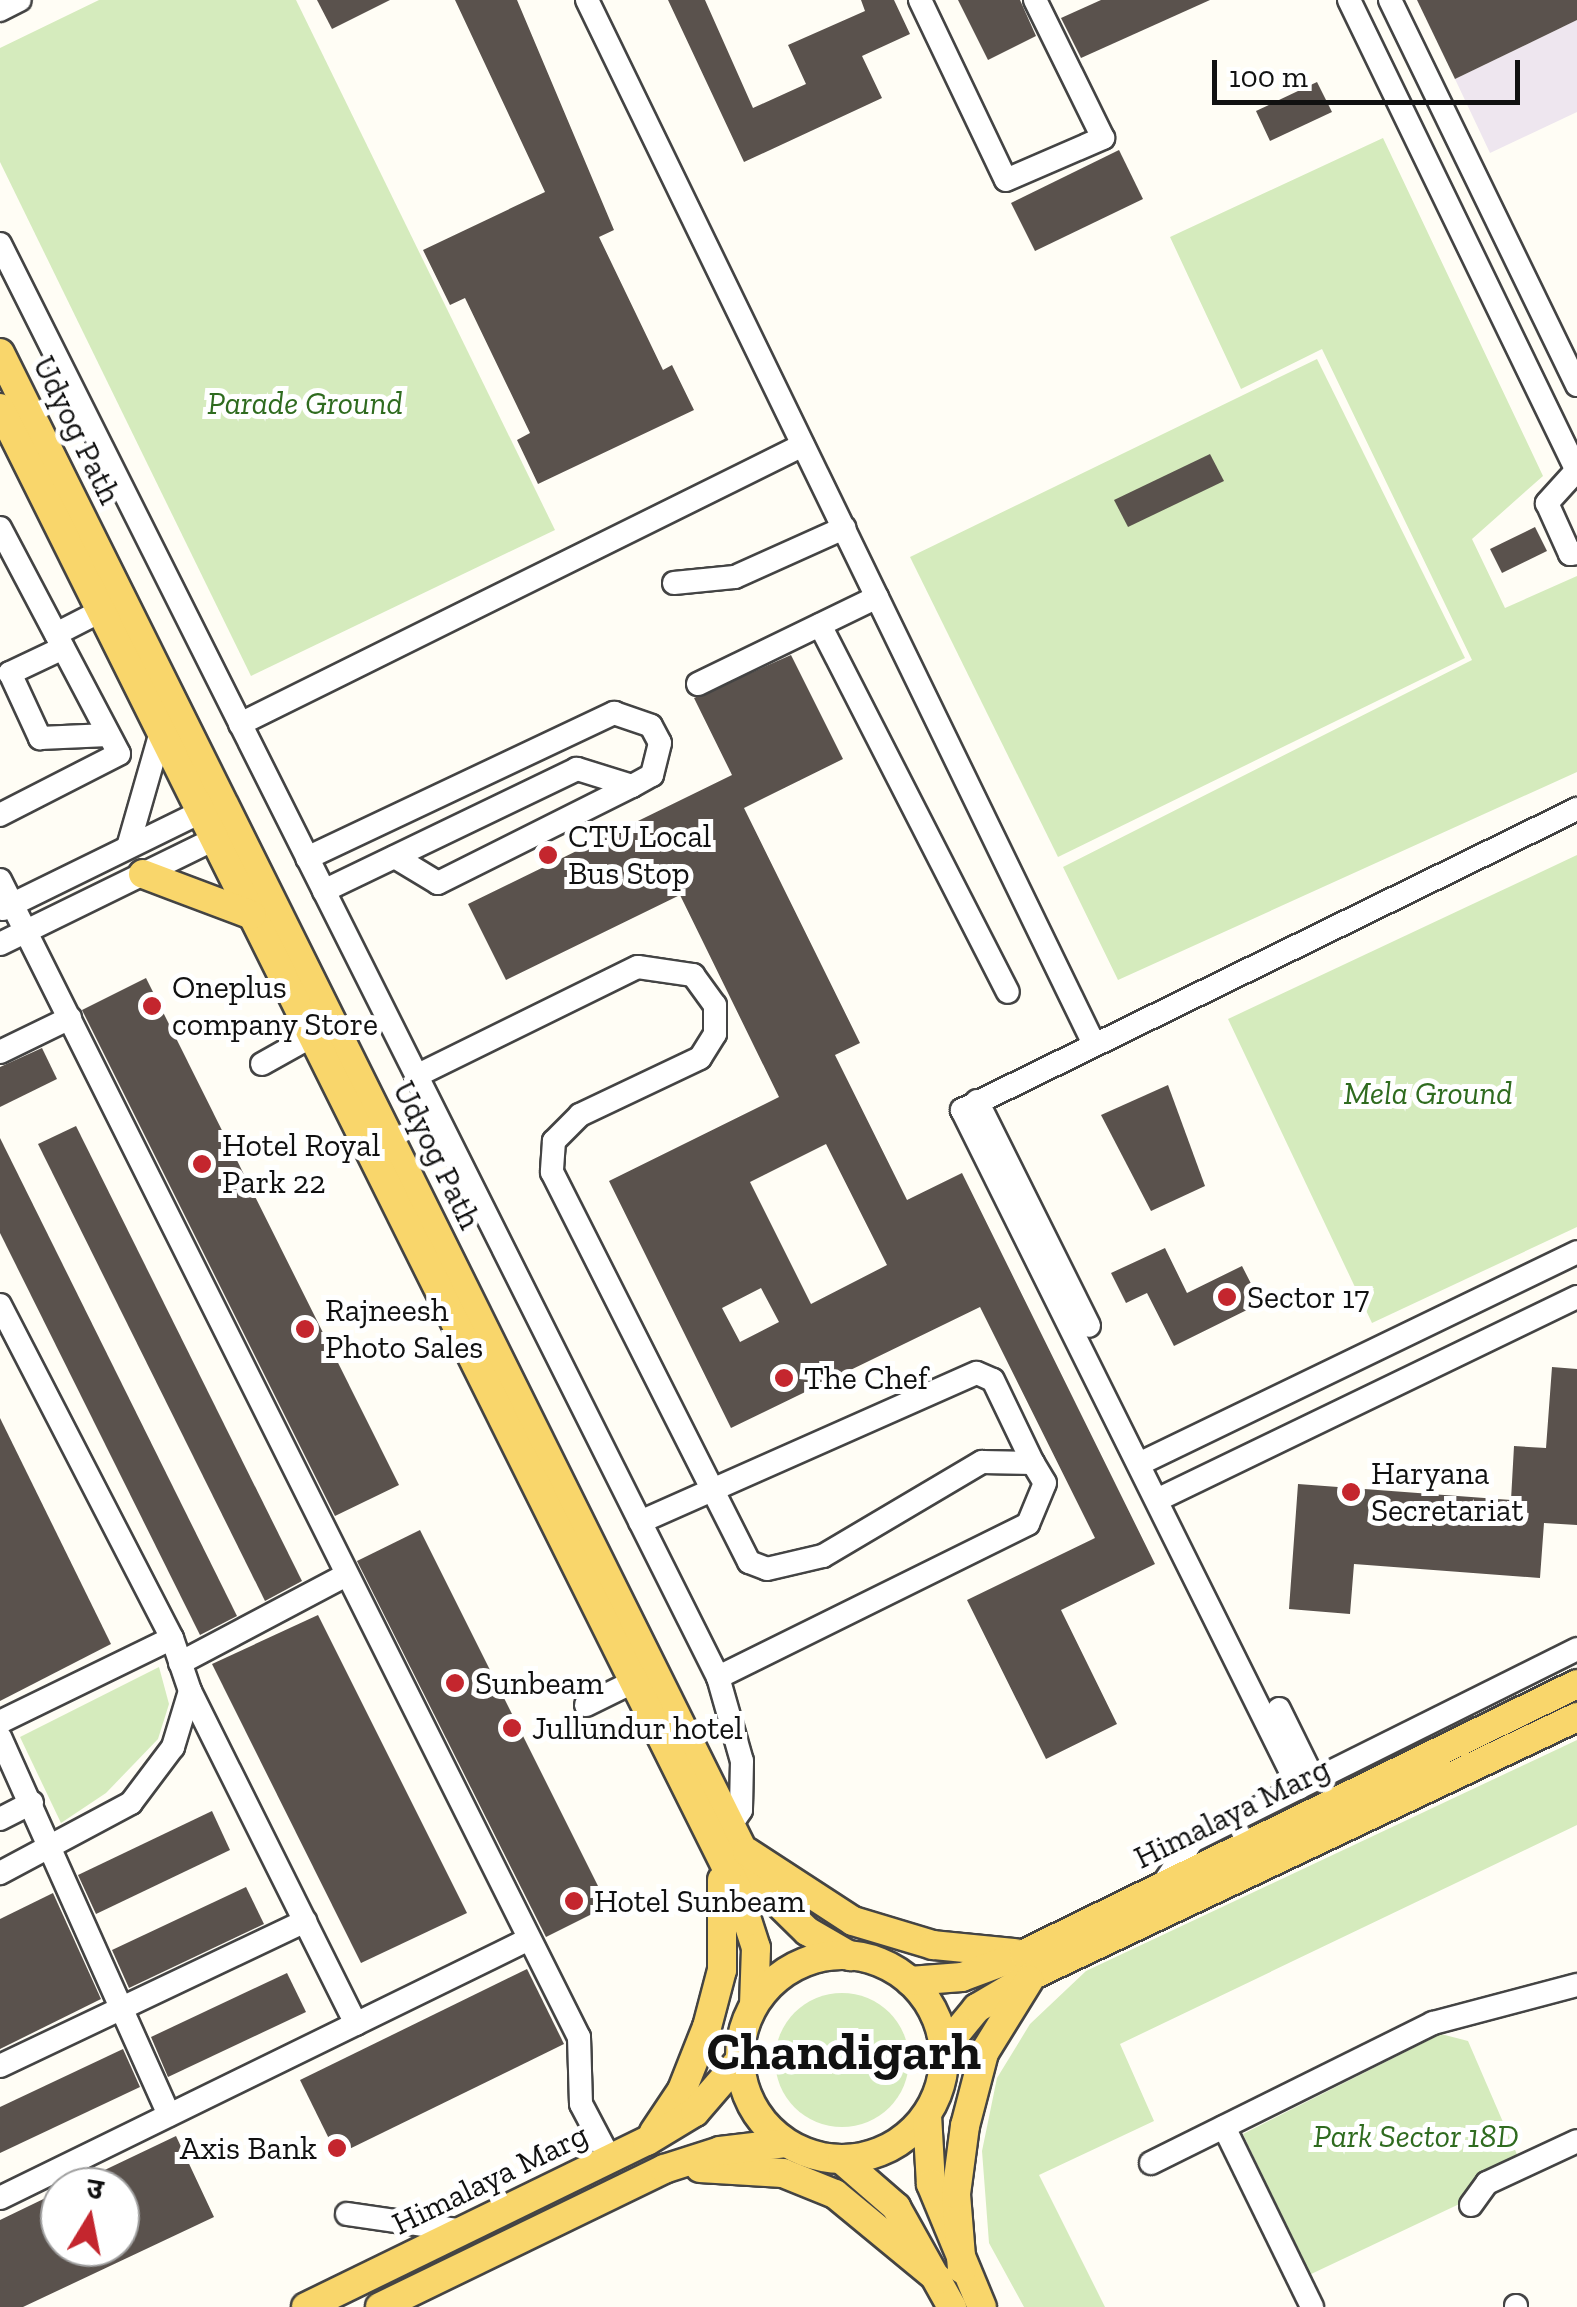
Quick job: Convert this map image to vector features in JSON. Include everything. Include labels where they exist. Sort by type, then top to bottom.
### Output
[{"type":"main road","name":"Udyog Path","points":[[0,353],[731,1844],[756,1948],[754,2004]]},
{"type":"main road","name":"Udyog Path","points":[[0,408],[633,1682],[760,1885],[808,1932],[850,1956]]},
{"type":"main road","points":[[143,874],[252,914]]},
{"type":"main road","name":"Himalaya Marg","points":[[944,2048],[976,2008],[1028,1964],[1161,1887],[1577,1684]]},
{"type":"main road","name":"Himalaya Marg","points":[[910,1982],[1028,1964],[1577,1717]]},
{"type":"main road","points":[[647,2141],[682,2090],[717,1989],[731,1844],[853,1921],[932,1945],[1028,1964],[984,2053],[966,2126],[956,2194],[950,2274],[952,2307]]},
{"type":"main road","points":[[950,2274],[928,2172],[927,2115],[944,2048],[910,1982],[850,1956],[808,1960],[754,2004],[739,2062],[764,2124],[786,2143],[842,2160],[896,2207],[950,2274],[982,2307]]},
{"type":"main road","name":"Himalaya Marg","points":[[306,2307],[647,2141],[695,2112],[739,2062]]},
{"type":"main road","points":[[842,2160],[876,2154],[927,2115]]},
{"type":"main road","name":"Himalaya Marg","points":[[380,2307],[664,2169],[786,2143]]},
{"type":"main road","points":[[664,2169],[784,2173],[835,2194],[950,2274]]},
{"type":"street","points":[[0,10],[20,0]]},
{"type":"street","points":[[587,0],[1094,1044]]},
{"type":"street","points":[[920,0],[1006,180],[1103,138],[1045,3]]},
{"type":"street","points":[[1349,0],[1577,470],[1547,504],[1570,554],[1577,553]]},
{"type":"street","points":[[1390,0],[1577,385]]},
{"type":"street","points":[[0,244],[718,1677],[742,1761],[742,1810],[731,1844]]},
{"type":"street","points":[[1492,295],[1524,276]]},
{"type":"street","points":[[240,724],[803,446]]},
{"type":"street","points":[[0,528],[119,754],[0,816]]},
{"type":"street","points":[[674,584],[735,577],[844,528]]},
{"type":"street","points":[[698,684],[877,597]]},
{"type":"street","points":[[101,611],[59,641],[5,663],[40,738],[108,735]]},
{"type":"street","points":[[820,625],[1008,992]]},
{"type":"street","points":[[308,858],[614,712],[650,726],[660,743],[652,775],[438,883],[394,857]]},
{"type":"street","points":[[128,847],[162,732]]},
{"type":"street","points":[[324,891],[577,769],[632,786]]},
{"type":"street","points":[[1307,1784],[977,1101],[1577,809]]},
{"type":"street","points":[[6,908],[201,812]]},
{"type":"street","points":[[0,944],[214,839]]},
{"type":"street","points":[[0,880],[6,908],[27,931],[526,1940],[579,2037],[582,2104],[610,2159]]},
{"type":"street","points":[[416,1076],[638,967],[694,975],[716,1005],[715,1034],[700,1058],[580,1115],[554,1141],[552,1172],[749,1562],[767,1569],[823,1556],[982,1462],[1033,1463]]},
{"type":"street","points":[[0,1052],[70,1018]]},
{"type":"street","points":[[262,1064],[312,1036]]},
{"type":"street","points":[[1147,1459],[1577,1252]]},
{"type":"street","points":[[1166,1496],[1577,1297]]},
{"type":"street","points":[[0,1305],[172,1638],[190,1692],[356,2024]]},
{"type":"street","points":[[1330,1371],[1347,1408]]},
{"type":"street","points":[[640,1522],[977,1373],[993,1380],[1044,1483],[1028,1524],[718,1677]]},
{"type":"street","points":[[180,1663],[346,1575]]},
{"type":"street","points":[[169,2116],[125,2006],[1,1737],[172,1638]]},
{"type":"street","points":[[1161,1887],[1192,1841],[1577,1648]]},
{"type":"street","points":[[586,1704],[633,1682]]},
{"type":"street","points":[[0,1874],[131,1804],[172,1747],[190,1692]]},
{"type":"street","points":[[0,1818],[32,1803]]},
{"type":"street","points":[[0,2066],[305,1921]]},
{"type":"street","points":[[0,2198],[526,1940]]},
{"type":"street","points":[[1152,2163],[1433,2023],[1577,1985]]},
{"type":"street","points":[[1224,2127],[1312,2307]]},
{"type":"street","points":[[1471,2205],[1487,2183],[1577,2141]]},
{"type":"street","points":[[346,2214],[463,2231]]},
{"type":"shaded area","points":[[1577,20],[1577,112],[1490,153],[1455,79]]},
{"type":"green space","name":"Parade Ground","points":[[99,0],[296,0],[555,530],[251,676],[0,162],[0,48]]},
{"type":"green space","points":[[1383,138],[1543,476],[1472,539],[1505,608],[1577,576],[1577,772],[1118,980],[1063,867],[1472,660],[1322,349],[1241,389],[1170,237]]},
{"type":"green space","points":[[1317,359],[1465,658],[1058,857],[910,557]]},
{"type":"green space","name":"Mela Ground","points":[[1577,855],[1577,1227],[1372,1323],[1228,1019]]},
{"type":"green space","points":[[159,1667],[169,1704],[158,1739],[106,1793],[61,1823],[20,1737]]},
{"type":"green space","points":[[1577,1740],[1577,1825],[1120,2044],[1154,2121],[1039,2175],[1105,2307],[1024,2307],[989,2243],[982,2151],[997,2078],[1030,2024],[1086,1971]]},
{"type":"green space","points":[[842,1993],[868,1998],[890,2012],[904,2034],[909,2060],[904,2086],[890,2108],[868,2122],[842,2127],[816,2122],[794,2108],[780,2086],[775,2060],[780,2034],[794,2012],[816,1998]]},
{"type":"green space","name":"Park Sector 18D","points":[[1441,2034],[1468,2041],[1525,2173],[1309,2275],[1243,2134]]},
{"type":"building","points":[[317,0],[390,0],[332,29]]},
{"type":"building","points":[[455,0],[517,0],[614,230],[599,237],[663,370],[672,365],[694,410],[538,484],[517,440],[530,433],[465,298],[450,305],[423,250],[545,192]]},
{"type":"building","points":[[668,0],[705,0],[753,108],[806,84],[788,45],[865,11],[861,0],[894,0],[910,34],[862,56],[882,98],[744,162]]},
{"type":"building","points":[[958,0],[1020,0],[1036,36],[988,60]]},
{"type":"building","points":[[1101,0],[1210,0],[1081,58],[1061,18]]},
{"type":"building","points":[[1417,0],[1577,0],[1577,20],[1455,79]]},
{"type":"building","points":[[1317,82],[1332,112],[1270,141],[1256,111]]},
{"type":"building","points":[[1119,150],[1143,199],[1035,251],[1011,203]]},
{"type":"building","points":[[1210,454],[1224,481],[1128,527],[1114,500]]},
{"type":"building","points":[[1535,527],[1547,551],[1502,573],[1490,549]]},
{"type":"building","points":[[791,655],[843,759],[744,808],[860,1043],[835,1055],[907,1200],[962,1173],[1155,1564],[1061,1610],[1117,1724],[1046,1759],[967,1600],[1095,1538],[980,1307],[731,1428],[609,1181],[779,1097],[680,895],[506,980],[468,904],[732,775],[694,698]],"holes":[[[826,1144],[887,1265],[811,1304],[750,1182]],[[761,1288],[779,1322],[740,1342],[722,1308]]]},
{"type":"building","points":[[146,978],[399,1485],[335,1516],[82,1010]]},
{"type":"building","points":[[42,1048],[57,1079],[0,1107],[0,1067]]},
{"type":"building","points":[[1168,1085],[1205,1186],[1151,1211],[1101,1115]]},
{"type":"building","points":[[76,1126],[302,1581],[265,1601],[38,1144]]},
{"type":"building","points":[[0,1138],[237,1616],[200,1635],[0,1233]]},
{"type":"building","points":[[1165,1248],[1187,1293],[1242,1266],[1261,1303],[1174,1346],[1147,1293],[1126,1303],[1111,1273]]},
{"type":"building","name":"Haryana Secretariat","points":[[1552,1367],[1577,1369],[1577,1525],[1544,1523],[1540,1578],[1354,1564],[1350,1614],[1289,1609],[1298,1484],[1511,1500],[1514,1446],[1546,1448]]},
{"type":"building","points":[[0,1418],[111,1644],[0,1701]]},
{"type":"building","points":[[420,1530],[608,1906],[546,1937],[357,1561]]},
{"type":"building","points":[[318,1615],[467,1913],[361,1963],[212,1664]]},
{"type":"building","points":[[212,1811],[230,1850],[96,1914],[78,1875]]},
{"type":"building","points":[[246,1887],[264,1924],[129,1988],[112,1950]]},
{"type":"building","points":[[53,1893],[101,1999],[0,2049],[0,1919]]},
{"type":"building","points":[[527,1969],[564,2044],[337,2155],[300,2080]]},
{"type":"building","points":[[287,1973],[306,2012],[168,2077],[151,2037]]},
{"type":"building","points":[[123,2049],[140,2087],[0,2153],[0,2107]]},
{"type":"building","points":[[176,2136],[214,2217],[140,2252],[140,2167],[111,2167]]},
{"type":"building","points":[[40,2201],[40,2267],[108,2267],[23,2307],[0,2307],[0,2220]]},
{"type":"place","name":"CTU Local Bus Stop","points":[[548,855]]},
{"type":"place","name":"Oneplus company Store","points":[[152,1006]]},
{"type":"place","name":"Hotel Royal Park 22","points":[[202,1164]]},
{"type":"place","name":"Sector 17","points":[[1227,1297]]},
{"type":"place","name":"Rajneesh Photo Sales","points":[[305,1329]]},
{"type":"place","name":"The Chef","points":[[784,1378]]},
{"type":"place","name":"Haryana Secretariat","points":[[1351,1492]]},
{"type":"place","name":"Sunbeam","points":[[455,1683]]},
{"type":"place","name":"Jullundur hotel","points":[[512,1728]]},
{"type":"place","name":"Hotel Sunbeam","points":[[574,1901]]},
{"type":"place","name":"Axis Bank","points":[[337,2148]]},
{"type":"district","name":"Chandigarh","points":[[844,2052]]}]
